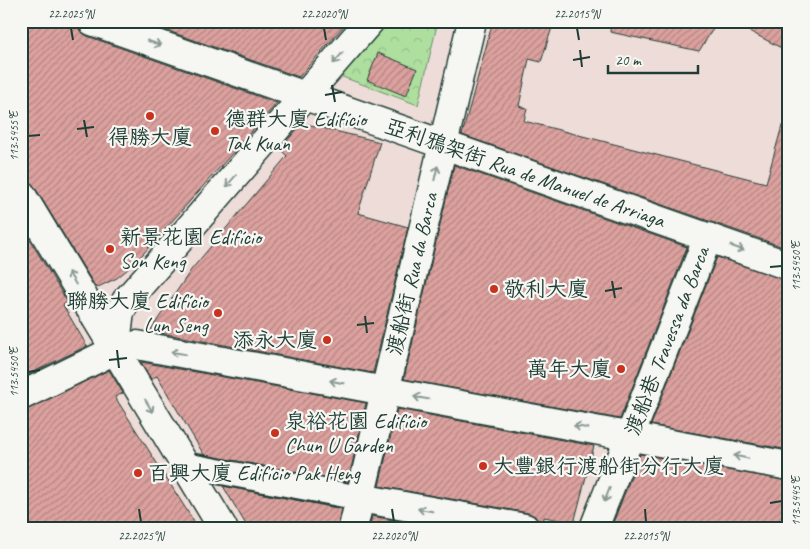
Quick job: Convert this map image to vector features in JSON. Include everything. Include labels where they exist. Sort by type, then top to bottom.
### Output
[{"type":"street","name":"亞利鴉架街 Rua de Manuel de Arriaga","points":[[92,21],[789,266]]},
{"type":"street","points":[[115,350],[120,312],[126,301],[370,21]]},
{"type":"street","name":"渡船街 Rua da Barca","points":[[353,528],[472,21]]},
{"type":"street","points":[[21,194],[223,528]]},
{"type":"street","name":"渡船巷 Travessa da Barca","points":[[594,528],[708,238]]},
{"type":"street","points":[[92,310],[110,310],[126,301]]},
{"type":"street","points":[[21,396],[115,350],[137,345],[789,466]]},
{"type":"street","points":[[185,465],[525,528]]},
{"type":"green space","points":[[387,21],[438,21],[418,105],[340,76]]},
{"type":"building","points":[[21,21],[77,21],[80,31],[87,36],[277,103],[134,264],[117,278],[96,288],[34,186],[29,181],[21,178]]},
{"type":"building","points":[[140,21],[348,21],[299,77]]},
{"type":"building","points":[[493,21],[554,21],[541,62],[529,59],[519,106],[527,109],[524,121],[766,183],[782,126],[789,127],[789,249],[462,135]]},
{"type":"building","points":[[611,21],[718,21],[699,51],[610,32]]},
{"type":"building","points":[[730,21],[789,21],[789,52]]},
{"type":"building","points":[[378,53],[417,69],[406,96],[367,80]]},
{"type":"building","points":[[302,123],[380,142],[358,213],[408,227],[373,373],[150,331],[191,270],[287,156],[280,149]]},
{"type":"building","points":[[454,165],[687,247],[620,419],[404,379]]},
{"type":"building","points":[[21,225],[68,303],[63,305],[87,346],[21,378]]},
{"type":"building","points":[[717,257],[789,281],[789,450],[651,425]]},
{"type":"building","name":"泉裕花園 Edifício Chun U Garden","points":[[141,362],[366,403],[348,482],[204,455],[157,376],[151,379]]},
{"type":"building","points":[[109,370],[123,393],[115,397],[198,528],[21,528],[21,411]]},
{"type":"building","name":"大豐銀行渡船街分行大廈","points":[[397,409],[594,446],[574,523],[544,517],[543,528],[540,528],[535,516],[528,513],[379,486]]},
{"type":"building","points":[[640,454],[789,481],[789,528],[611,528]]},
{"type":"building","points":[[223,486],[342,509],[338,528],[248,528]]},
{"type":"building","points":[[372,516],[436,528],[369,528]]},
{"type":"place","name":"得勝大廈","points":[[150,116]]},
{"type":"place","name":"德群大廈 Edifício Tak Kuan","points":[[215,131]]},
{"type":"place","name":"新景花園 Edifício Son Keng","points":[[110,249]]},
{"type":"place","name":"敬利大廈","points":[[494,289]]},
{"type":"place","name":"聯勝大廈 Edifício Lun Seng","points":[[218,313]]},
{"type":"place","name":"添永大廈","points":[[327,340]]},
{"type":"place","name":"萬年大廈","points":[[621,369]]},
{"type":"place","name":"泉裕花園 Edifício Chun U Garden","points":[[275,433]]},
{"type":"place","name":"大豐銀行渡船街分行大廈","points":[[483,466]]},
{"type":"place","name":"百興大廈 Edifício Pak Heng","points":[[138,473]]}]
